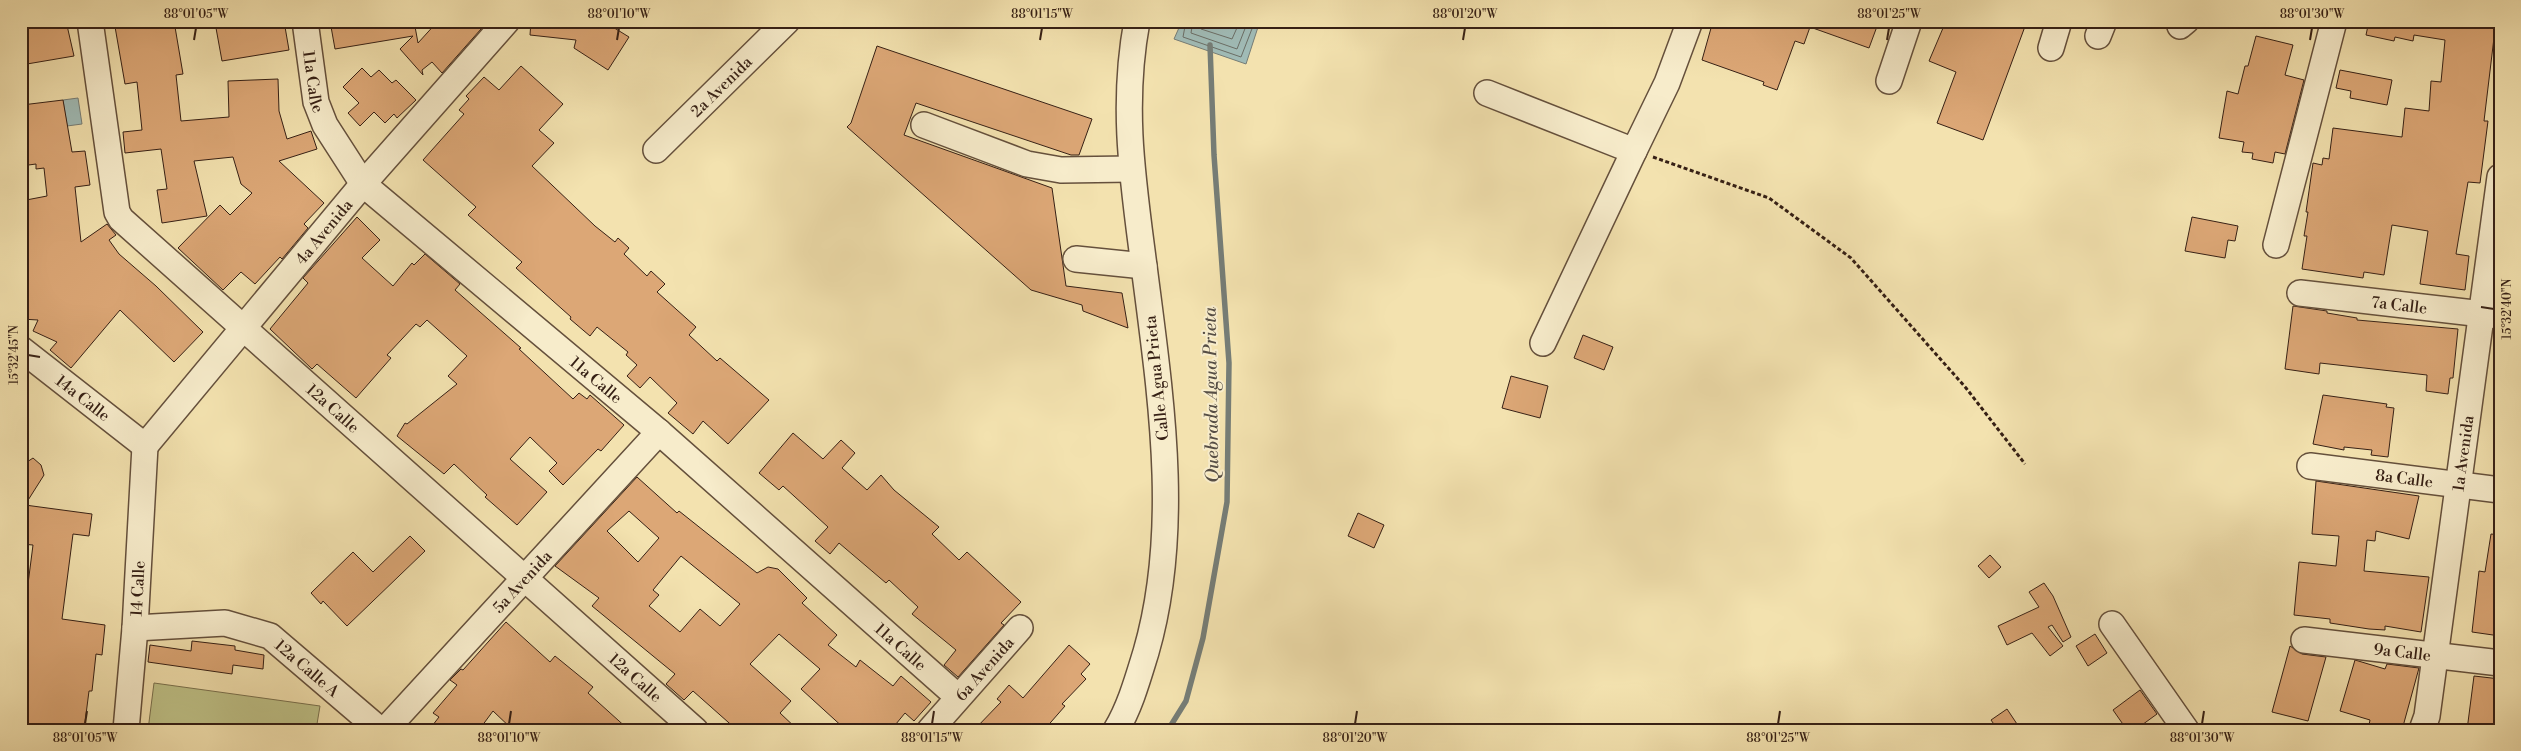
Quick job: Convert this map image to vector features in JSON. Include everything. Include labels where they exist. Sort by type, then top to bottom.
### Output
[{"type":"street","name":"12a Calle","points":[[90,21],[117,212],[121,219],[695,730]]},
{"type":"street","name":"11a Calle","points":[[305,21],[316,102],[325,124],[363,184],[659,432],[958,697]]},
{"type":"street","name":"4a Avenida","points":[[144,446],[363,184],[507,21]]},
{"type":"street","name":"2a Avenida","points":[[656,150],[787,21]]},
{"type":"street","name":"Calle Agua Prieta","points":[[1116,730],[1138,679],[1153,626],[1162,576],[1163,426],[1131,169],[1128,96],[1131,52],[1137,21]]},
{"type":"street","points":[[1543,343],[1667,83],[1690,21]]},
{"type":"street","points":[[1889,81],[1909,21]]},
{"type":"street","points":[[2051,48],[2059,21]]},
{"type":"street","points":[[2276,245],[2334,21]]},
{"type":"street","points":[[1487,93],[1634,151]]},
{"type":"street","points":[[924,125],[1027,164],[1061,170],[1131,169]]},
{"type":"street","name":"1a Avenida","points":[[2422,730],[2427,716],[2458,484],[2490,315],[2500,177]]},
{"type":"street","points":[[1076,259],[1144,266]]},
{"type":"street","name":"7a Calle","points":[[2300,293],[2490,315]]},
{"type":"street","name":"14a Calle","points":[[21,349],[144,446]]},
{"type":"street","name":"5a Avenida","points":[[385,730],[659,432]]},
{"type":"street","name":"14 Calle","points":[[126,730],[135,628],[144,446]]},
{"type":"street","name":"8a Calle","points":[[2310,466],[2500,490]]},
{"type":"street","name":"12a Calle A","points":[[135,628],[225,623],[270,636],[380,730]]},
{"type":"street","points":[[2112,624],[2186,730]]},
{"type":"street","name":"6a Avenida","points":[[930,730],[1020,628]]},
{"type":"street","name":"9a Calle","points":[[2304,640],[2500,663]]},
{"type":"path","points":[[1634,151],[1769,198],[1851,258],[1966,388],[2025,464]]},
{"type":"green space","points":[[154,683],[320,706],[316,730],[148,730]]},
{"type":"water","points":[[1182,21],[1260,21],[1246,64],[1174,39]]},
{"type":"water","points":[[78,98],[82,124],[67,126],[63,100]]},
{"type":"building","points":[[21,21],[66,21],[74,56],[21,65]]},
{"type":"building","points":[[114,21],[174,21],[183,74],[176,75],[181,121],[229,117],[228,81],[278,79],[279,111],[287,139],[311,131],[317,149],[279,161],[324,203],[304,224],[308,228],[282,259],[280,257],[255,284],[241,272],[223,290],[178,248],[220,205],[230,215],[252,193],[241,184],[233,157],[194,161],[207,216],[162,223],[157,190],[167,189],[161,149],[125,153],[123,132],[142,130],[137,82],[125,84]]},
{"type":"building","points":[[256,21],[284,21],[289,50],[222,61],[216,28]]},
{"type":"building","points":[[330,21],[414,21],[418,43],[438,21],[472,21],[481,29],[442,73],[432,62],[422,70],[423,75],[400,49],[413,36],[335,49]]},
{"type":"building","points":[[531,21],[603,21],[629,37],[608,70],[574,48],[576,40],[530,35]]},
{"type":"building","points":[[1713,21],[1879,21],[1869,48],[1810,27],[1804,44],[1795,41],[1777,90],[1763,85],[1764,82],[1702,60]]},
{"type":"building","points":[[1946,21],[2027,21],[1983,140],[1937,123],[1956,72],[1929,61]]},
{"type":"building","points":[[2369,21],[2496,21],[2484,121],[2488,121],[2480,183],[2468,182],[2456,254],[2469,256],[2465,290],[2420,284],[2428,231],[2392,225],[2384,275],[2364,272],[2363,278],[2302,269],[2307,236],[2304,236],[2308,212],[2306,212],[2313,163],[2322,165],[2323,158],[2329,159],[2333,128],[2402,137],[2405,108],[2429,111],[2431,81],[2441,82],[2445,40],[2414,35],[2413,41],[2395,37],[2394,41],[2366,35]]},
{"type":"building","points":[[2256,36],[2293,45],[2285,75],[2304,80],[2285,154],[2275,152],[2273,163],[2252,159],[2253,153],[2242,152],[2244,142],[2219,138],[2227,91],[2238,94],[2245,66],[2248,66]]},
{"type":"building","points":[[877,46],[1092,119],[1079,155],[1071,155],[916,103],[904,135],[1052,188],[1066,286],[1122,293],[1128,328],[1083,311],[1082,305],[1031,290],[847,127],[851,123]]},
{"type":"building","points":[[521,66],[563,104],[539,130],[554,143],[532,166],[595,226],[615,242],[618,238],[629,248],[624,254],[647,276],[651,271],[665,284],[657,292],[696,327],[689,335],[717,361],[720,358],[769,400],[728,444],[703,421],[693,434],[668,413],[677,403],[650,377],[640,388],[627,376],[637,365],[626,355],[628,352],[597,327],[590,336],[570,319],[571,317],[516,268],[522,262],[468,215],[476,207],[423,160],[464,114],[459,110],[469,99],[466,96],[484,77],[499,90]]},
{"type":"building","points":[[362,68],[371,77],[379,70],[392,83],[396,80],[416,100],[397,118],[394,114],[385,123],[374,112],[360,126],[348,113],[359,103],[343,87]]},
{"type":"building","points":[[2340,70],[2392,80],[2387,105],[2350,98],[2351,91],[2336,88]]},
{"type":"building","points":[[63,100],[72,152],[85,151],[90,185],[75,187],[81,242],[107,224],[116,235],[109,240],[119,254],[156,286],[203,332],[174,362],[120,310],[71,368],[50,350],[57,342],[33,331],[38,320],[21,319],[21,201],[47,196],[44,168],[36,169],[36,164],[21,166],[21,128],[26,128],[22,105]]},
{"type":"building","points":[[357,217],[380,240],[362,258],[393,286],[412,263],[414,265],[425,254],[460,284],[455,290],[521,348],[519,349],[573,399],[579,393],[587,399],[590,395],[624,425],[601,451],[598,449],[563,485],[549,471],[557,463],[530,437],[510,459],[547,492],[517,525],[485,497],[487,495],[454,464],[444,474],[397,436],[405,423],[407,424],[457,384],[448,376],[467,356],[427,320],[420,327],[416,324],[387,355],[391,358],[356,398],[317,364],[312,369],[270,329],[308,283],[303,278]]},
{"type":"building","points":[[2192,217],[2238,226],[2235,241],[2228,240],[2225,258],[2185,251]]},
{"type":"building","points":[[2293,306],[2327,311],[2327,313],[2357,318],[2357,320],[2458,329],[2453,378],[2450,378],[2448,394],[2426,391],[2427,375],[2320,363],[2319,374],[2285,369]]},
{"type":"building","points":[[1583,335],[1613,347],[1604,370],[1574,358]]},
{"type":"building","points":[[1511,376],[1548,386],[1540,418],[1502,408]]},
{"type":"building","points":[[2323,395],[2387,404],[2386,407],[2394,408],[2388,457],[2371,455],[2372,450],[2344,447],[2344,450],[2313,444]]},
{"type":"building","points":[[793,433],[823,459],[841,440],[855,453],[842,468],[867,490],[881,475],[894,490],[939,527],[932,534],[959,560],[967,552],[1021,602],[1001,623],[1004,625],[958,677],[944,665],[956,650],[912,614],[918,607],[889,580],[886,583],[839,543],[830,554],[815,541],[828,527],[783,486],[779,490],[759,473]]},
{"type":"building","points":[[33,458],[41,465],[44,475],[25,505],[92,514],[89,536],[73,534],[62,619],[105,625],[102,655],[96,654],[92,691],[89,691],[84,730],[59,730],[21,724],[21,615],[24,615],[33,545],[21,544],[21,466]]},
{"type":"building","points":[[637,477],[677,513],[679,511],[757,573],[768,567],[778,569],[807,598],[802,603],[837,635],[828,645],[856,667],[860,660],[893,686],[901,676],[931,702],[914,721],[905,713],[891,730],[846,730],[801,689],[820,669],[779,634],[750,664],[791,701],[780,713],[798,730],[737,730],[693,691],[684,700],[666,684],[675,674],[592,606],[599,598],[555,566]],"holes":[[[629,511],[659,538],[638,562],[607,531]],[[681,556],[740,604],[720,626],[700,609],[680,632],[649,606],[659,595],[653,590]]]},
{"type":"building","points":[[2316,481],[2419,496],[2409,539],[2376,531],[2375,541],[2367,540],[2364,571],[2429,577],[2421,632],[2385,626],[2385,630],[2369,629],[2330,623],[2330,619],[2294,615],[2299,562],[2336,566],[2339,536],[2312,534]]},
{"type":"building","points":[[1358,513],[1384,525],[1374,548],[1348,536]]},
{"type":"building","points":[[2491,534],[2500,535],[2500,636],[2472,632],[2479,571],[2485,572]]},
{"type":"building","points":[[410,536],[425,551],[347,626],[323,601],[321,604],[311,593],[353,552],[373,572]]},
{"type":"building","points":[[1990,555],[2001,567],[1989,578],[1978,566]]},
{"type":"building","points":[[2044,583],[2053,596],[2071,637],[2063,642],[2052,625],[2048,627],[2063,646],[2050,656],[2032,633],[2007,645],[1998,626],[2039,607],[2029,592]]},
{"type":"building","points":[[506,622],[550,662],[555,656],[593,687],[588,693],[629,730],[513,730],[493,711],[479,730],[429,730],[439,717],[433,713],[457,685],[450,680],[461,669],[463,670]]},
{"type":"building","points":[[2095,634],[2107,653],[2088,666],[2076,646]]},
{"type":"building","points":[[192,641],[235,646],[235,650],[264,655],[263,669],[233,665],[232,674],[148,662],[150,645],[191,651]]},
{"type":"building","points":[[1069,645],[1090,664],[1081,674],[1086,679],[1062,704],[1065,706],[1044,730],[974,730],[1001,702],[997,699],[1009,685],[1023,698]]},
{"type":"building","points":[[2290,646],[2302,654],[2326,657],[2308,721],[2272,712]]},
{"type":"building","points":[[2355,660],[2385,669],[2387,664],[2419,668],[2402,730],[2387,730],[2369,725],[2370,720],[2340,711]]},
{"type":"building","points":[[2474,676],[2500,679],[2500,730],[2467,730]]},
{"type":"building","points":[[2140,690],[2157,714],[2135,730],[2127,730],[2113,710]]},
{"type":"building","points":[[2007,709],[2021,730],[1998,730],[1991,720]]},
{"type":"waterway","name":"Quebrada Agua Prieta","points":[[1168,730],[1186,701],[1203,638],[1227,502],[1229,363],[1214,155],[1210,45]]}]
